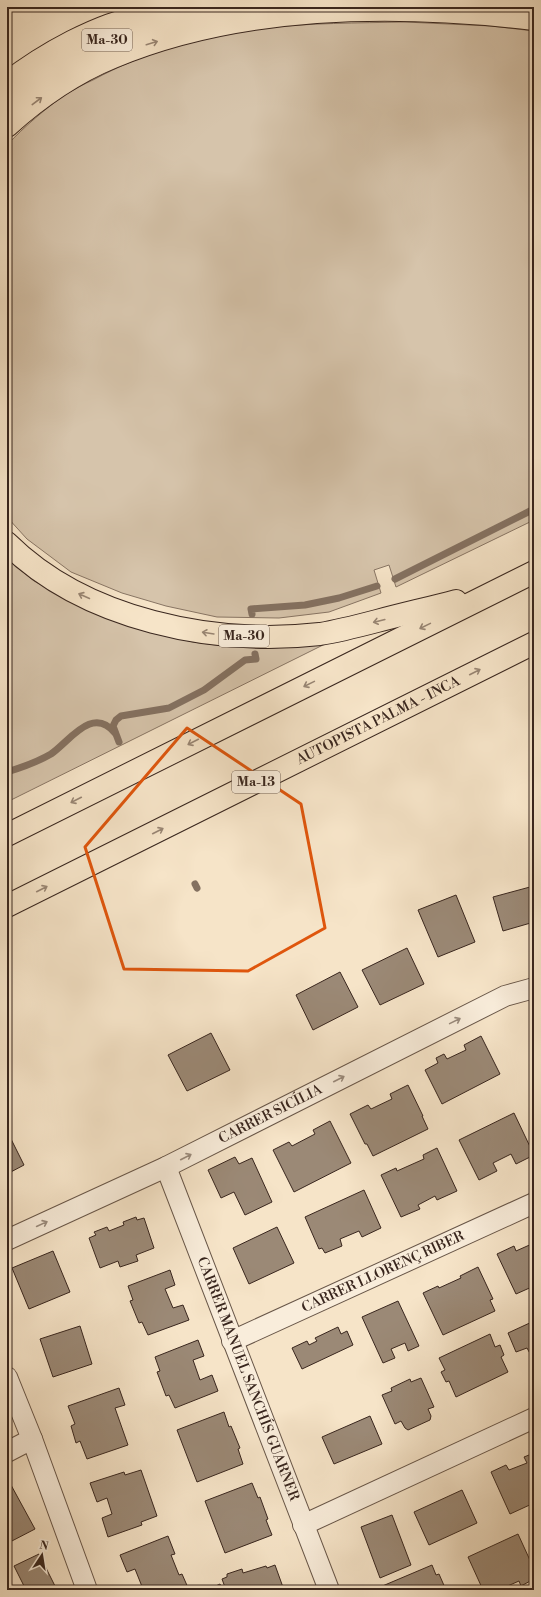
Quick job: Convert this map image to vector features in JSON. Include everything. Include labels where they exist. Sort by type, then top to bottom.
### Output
[{"type":"highway","points":[[7,82],[17,74],[64,46],[115,24],[142,16],[225,8]]},
{"type":"highway","name":"Ma-30","points":[[7,101],[46,71],[93,46],[145,25],[225,8]]},
{"type":"highway","name":"Ma-30","points":[[7,126],[36,101],[57,87],[85,70],[112,57],[143,45],[230,23],[312,13],[364,10],[416,10],[534,19]]},
{"type":"highway","name":"Ma-30","points":[[7,543],[47,575],[80,594],[145,620],[216,634],[283,636],[322,634],[498,590]]},
{"type":"highway","points":[[7,835],[534,572]]},
{"type":"highway","name":"AUTOPISTA PALMA - INCA","points":[[7,906],[534,643]]},
{"type":"highway","points":[[504,658],[534,650]]},
{"type":"street","name":"CARRER SICÍLIA","points":[[7,1240],[166,1167],[505,996],[534,988]]},
{"type":"street","name":"CARRER MANUEL SANCHÍS GUARNER","points":[[166,1167],[232,1342],[329,1590]]},
{"type":"street","name":"CARRER LLORENÇ RIBER","points":[[232,1342],[534,1203]]},
{"type":"street","points":[[7,1376],[32,1439],[87,1590]]},
{"type":"street","points":[[303,1525],[534,1418]]},
{"type":"street","points":[[7,1452],[32,1439]]},
{"type":"highlighted area","points":[[187,728],[301,804],[325,928],[248,971],[124,969],[85,847]]},
{"type":"shaded area","points":[[405,22],[491,26],[534,31],[534,520],[396,587],[389,565],[374,570],[381,593],[329,612],[279,618],[217,617],[166,606],[122,593],[71,572],[27,539],[7,517],[7,145],[35,118],[66,94],[133,61],[175,46],[219,35],[281,26]]},
{"type":"shaded area","points":[[7,559],[34,581],[80,605],[156,633],[193,642],[231,647],[274,648],[327,643],[7,802]]},
{"type":"building","points":[[530,887],[534,902],[534,922],[503,931],[493,897]]},
{"type":"building","points":[[456,895],[475,942],[438,957],[418,910]]},
{"type":"building","points":[[407,948],[424,984],[380,1005],[362,970]]},
{"type":"building","points":[[340,972],[358,1007],[313,1030],[296,995]]},
{"type":"building","points":[[211,1033],[230,1070],[187,1091],[168,1055]]},
{"type":"building","points":[[481,1036],[500,1074],[442,1104],[425,1070],[438,1063],[436,1058],[444,1054],[447,1059],[466,1050],[464,1045]]},
{"type":"building","points":[[408,1085],[428,1129],[373,1156],[367,1144],[365,1144],[350,1114],[368,1105],[371,1109],[392,1099],[390,1094]]},
{"type":"building","points":[[514,1113],[534,1155],[516,1164],[511,1154],[493,1163],[497,1171],[479,1180],[459,1140]]},
{"type":"building","points":[[330,1121],[351,1163],[294,1192],[273,1150],[289,1142],[292,1146],[315,1134],[313,1130]]},
{"type":"building","points":[[7,1131],[24,1165],[7,1174]]},
{"type":"building","points":[[437,1148],[457,1191],[437,1200],[435,1196],[418,1205],[420,1209],[401,1217],[381,1175],[396,1168],[397,1171],[424,1159],[423,1155]]},
{"type":"building","points":[[235,1157],[239,1164],[252,1158],[272,1202],[245,1215],[234,1192],[221,1198],[208,1170]]},
{"type":"building","points":[[364,1190],[381,1228],[362,1237],[359,1231],[340,1239],[342,1246],[325,1253],[322,1248],[319,1249],[305,1217]]},
{"type":"building","points":[[136,1217],[137,1220],[144,1218],[154,1248],[136,1255],[138,1261],[120,1267],[118,1261],[100,1268],[89,1238],[96,1235],[94,1232],[107,1227],[109,1231],[124,1225],[123,1222]]},
{"type":"building","points":[[277,1227],[294,1263],[249,1284],[233,1248]]},
{"type":"building","points":[[534,1243],[534,1286],[516,1294],[497,1254],[514,1246],[516,1251]]},
{"type":"building","points":[[53,1251],[70,1292],[29,1309],[12,1268]]},
{"type":"building","points":[[478,1267],[493,1299],[490,1300],[495,1311],[443,1335],[423,1293],[438,1286],[439,1288],[461,1278],[460,1276]]},
{"type":"building","points":[[170,1270],[175,1285],[165,1289],[173,1308],[183,1305],[189,1320],[148,1335],[142,1322],[139,1323],[130,1301],[133,1300],[128,1286]]},
{"type":"building","points":[[398,1301],[419,1346],[408,1351],[405,1343],[391,1349],[395,1358],[383,1363],[362,1317]]},
{"type":"building","points":[[534,1321],[533,1359],[527,1348],[516,1352],[508,1333]]},
{"type":"building","points":[[80,1326],[92,1364],[53,1377],[40,1339]]},
{"type":"building","points":[[338,1327],[341,1334],[347,1331],[353,1345],[302,1369],[292,1348],[307,1341],[309,1345],[317,1341],[315,1338]]},
{"type":"building","points":[[490,1334],[495,1347],[500,1345],[504,1355],[501,1357],[508,1372],[456,1397],[449,1381],[446,1382],[441,1372],[445,1370],[439,1358]]},
{"type":"building","points":[[198,1340],[204,1356],[193,1360],[200,1380],[212,1375],[218,1391],[175,1408],[169,1395],[166,1396],[157,1372],[160,1371],[155,1357]]},
{"type":"building","points":[[421,1378],[434,1407],[428,1409],[431,1416],[430,1420],[408,1430],[401,1421],[395,1424],[382,1395],[392,1391],[391,1388],[410,1379],[411,1382]]},
{"type":"building","points":[[119,1388],[125,1405],[115,1408],[128,1445],[87,1459],[80,1441],[76,1443],[71,1426],[75,1424],[68,1406]]},
{"type":"building","points":[[224,1412],[229,1427],[231,1426],[240,1448],[238,1449],[243,1464],[197,1482],[177,1430]]},
{"type":"building","points":[[370,1416],[382,1444],[334,1464],[322,1437]]},
{"type":"building","points":[[534,1453],[534,1503],[510,1514],[491,1472],[506,1465],[509,1470],[527,1463],[524,1457]]},
{"type":"building","points":[[141,1470],[157,1516],[141,1522],[142,1525],[108,1537],[102,1518],[112,1514],[107,1498],[97,1502],[90,1483],[124,1472],[125,1475]]},
{"type":"building","points":[[252,1483],[258,1498],[260,1497],[268,1519],[266,1520],[272,1535],[225,1553],[205,1501]]},
{"type":"building","points":[[11,1485],[35,1529],[8,1543],[7,1488]]},
{"type":"building","points":[[462,1490],[477,1523],[429,1545],[414,1512]]},
{"type":"building","points":[[392,1515],[411,1565],[380,1578],[361,1527]]},
{"type":"building","points":[[518,1534],[534,1569],[534,1579],[521,1586],[519,1581],[503,1588],[504,1590],[483,1590],[468,1557]]},
{"type":"building","points":[[168,1536],[175,1554],[171,1555],[179,1575],[182,1574],[189,1590],[141,1590],[143,1589],[135,1569],[127,1572],[120,1555]]},
{"type":"building","points":[[39,1554],[57,1590],[26,1590],[14,1566]]},
{"type":"building","points":[[275,1565],[284,1590],[226,1590],[222,1579],[227,1577],[227,1574],[242,1569],[243,1573],[266,1566],[267,1568]]},
{"type":"building","points":[[432,1565],[436,1575],[439,1574],[446,1590],[373,1590]]},
{"type":"building","points":[[220,1584],[223,1590],[207,1590]]},
{"type":"waterway","points":[[395,579],[534,509]]},
{"type":"waterway","points":[[252,614],[251,609],[305,605],[339,598],[377,586]]},
{"type":"waterway","points":[[119,742],[113,726],[116,720],[121,716],[169,708],[204,690],[245,660],[256,659],[255,654]]},
{"type":"waterway","points":[[7,772],[51,754],[81,728],[89,724],[98,723],[106,725],[115,733]]},
{"type":"waterway","points":[[195,884],[197,888]]}]
